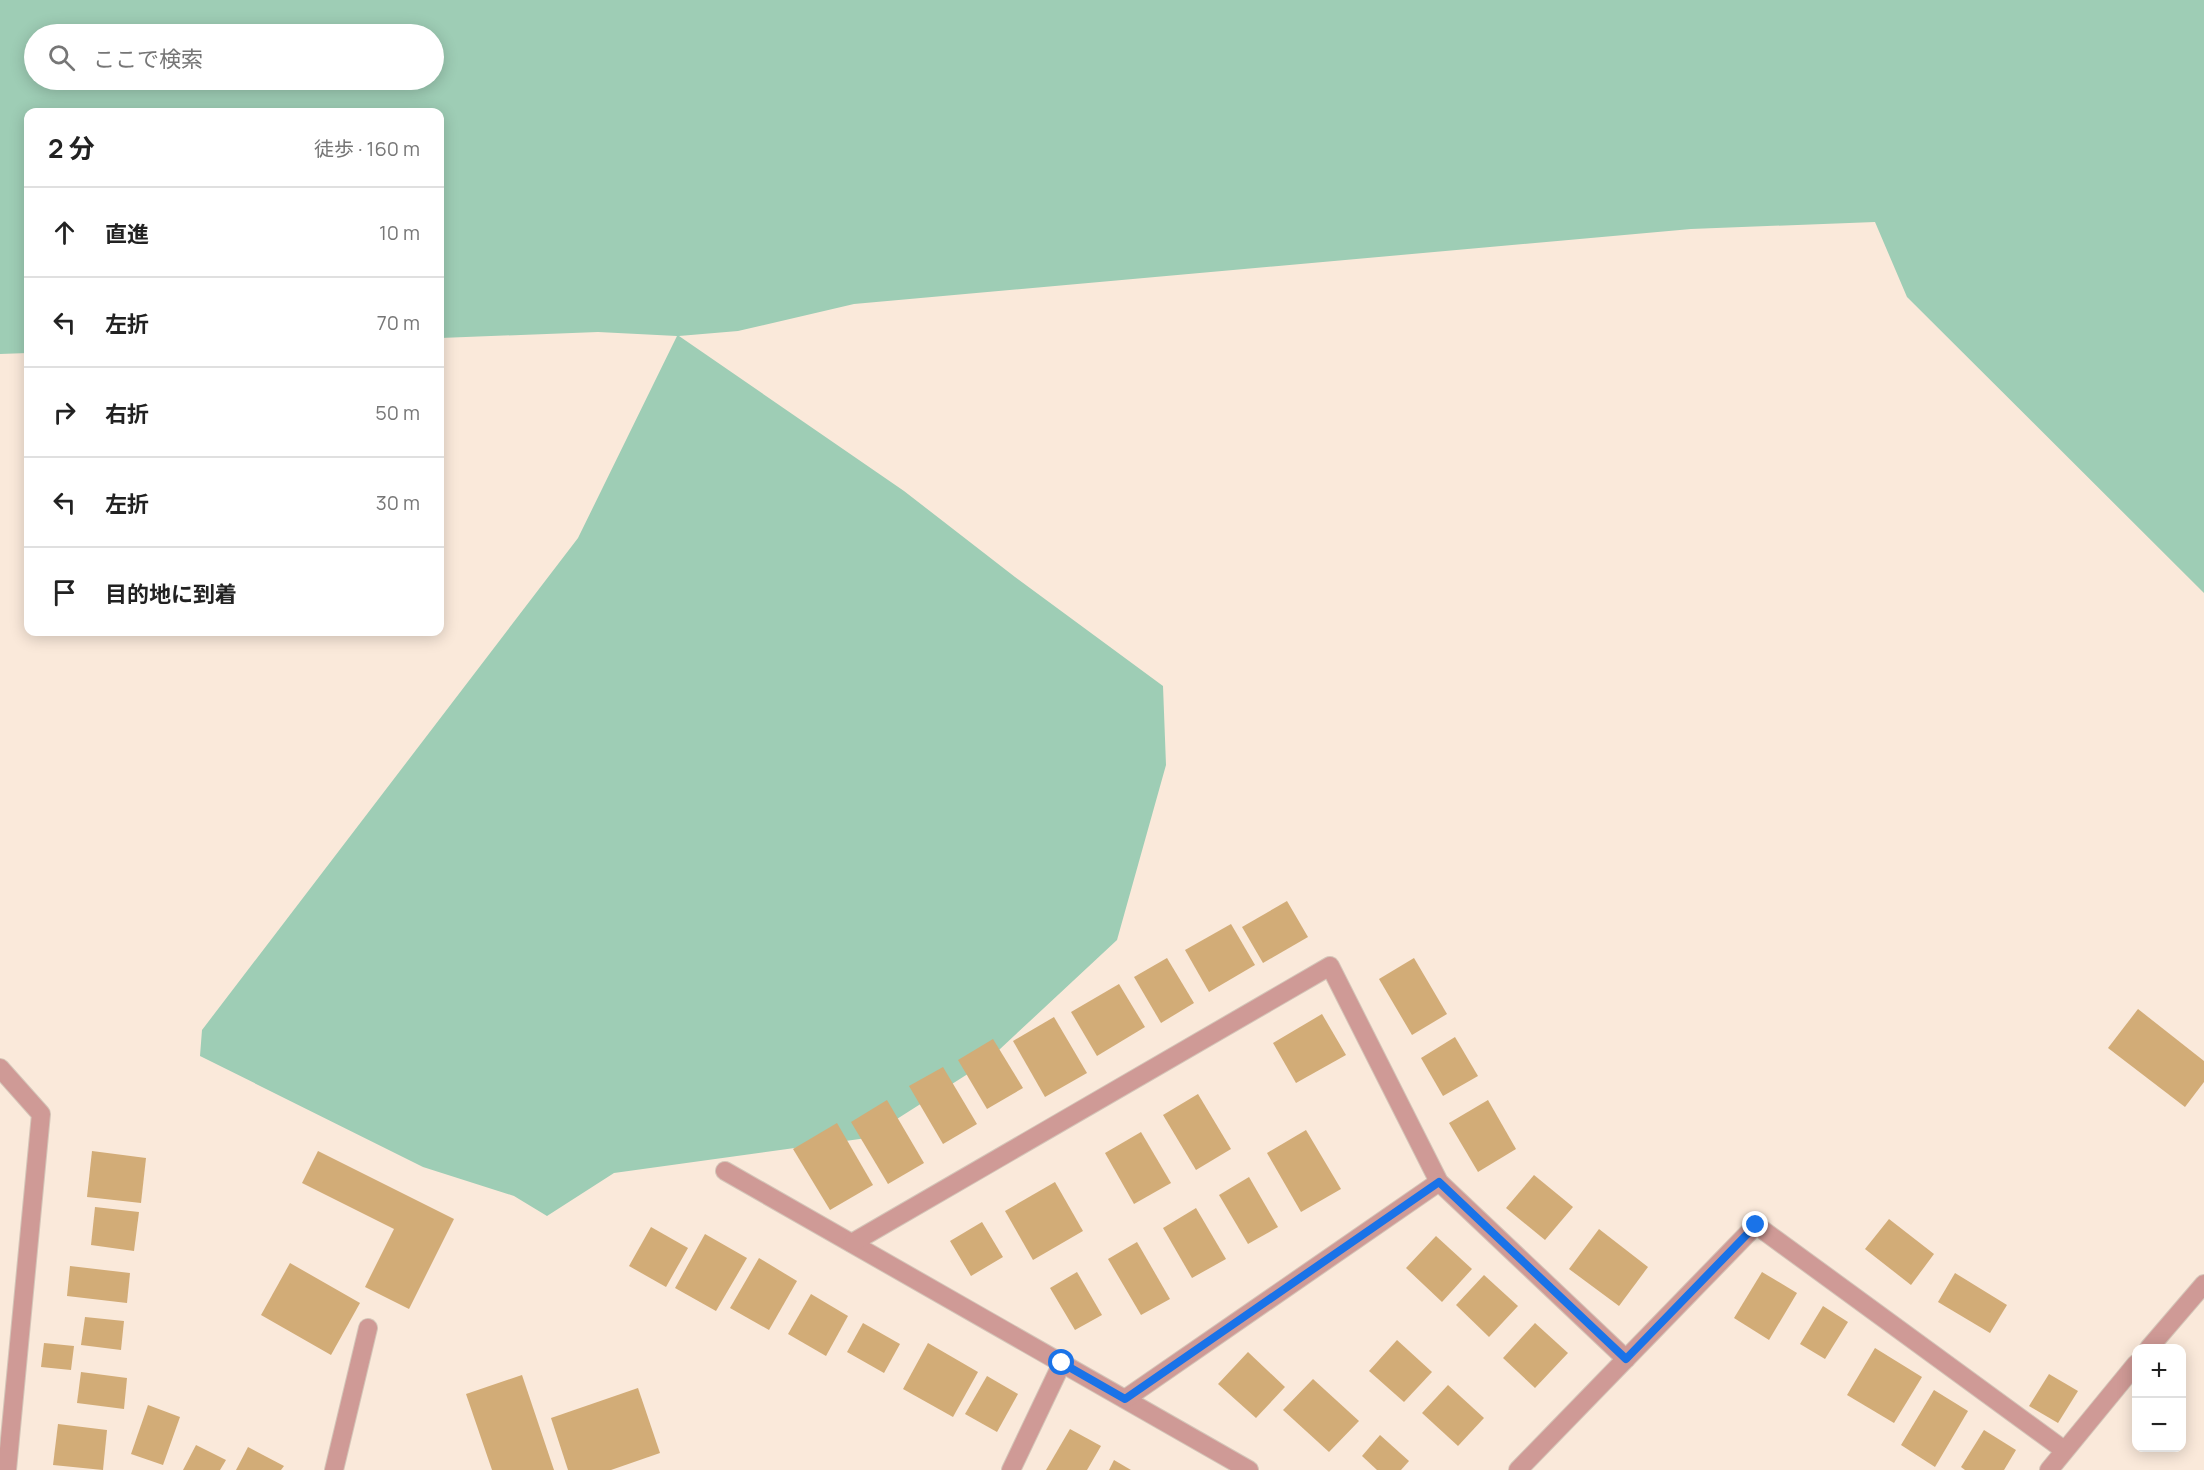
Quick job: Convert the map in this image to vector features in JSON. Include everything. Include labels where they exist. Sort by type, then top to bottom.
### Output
[{"type":"street","points":[[852,1243],[1330,966],[1439,1182],[1626,1359]]},
{"type":"street","points":[[0,1068],[41,1114],[7,1470]]},
{"type":"street","points":[[725,1171],[1249,1470]]},
{"type":"street","points":[[1125,1399],[1439,1182]]},
{"type":"street","points":[[1518,1470],[1756,1225],[2064,1450]]},
{"type":"street","points":[[2152,1344],[2204,1284]]},
{"type":"street","points":[[334,1470],[368,1328]]},
{"type":"street","points":[[1011,1470],[1062,1363]]},
{"type":"street","points":[[2049,1470],[2132,1369]]},
{"type":"green space","points":[[0,0],[2204,0],[2204,593],[1907,297],[1875,222],[1691,229],[854,304],[738,331],[679,336],[904,491],[1015,577],[1163,686],[1166,765],[1117,940],[985,1063],[867,1138],[614,1173],[547,1216],[514,1196],[423,1167],[200,1056],[202,1030],[578,538],[677,336],[598,332],[444,338],[444,108],[24,108],[24,353],[0,354]]},
{"type":"building","points":[[1287,901],[1308,937],[1263,963],[1242,927]]},
{"type":"building","points":[[1231,924],[1255,965],[1209,992],[1185,950]]},
{"type":"building","points":[[1167,958],[1194,1003],[1161,1023],[1134,977]]},
{"type":"building","points":[[1414,958],[1447,1014],[1412,1035],[1379,979]]},
{"type":"building","points":[[1119,984],[1145,1027],[1097,1056],[1071,1012]]},
{"type":"building","points":[[2138,1009],[2204,1061],[2204,1082],[2185,1107],[2108,1048]]},
{"type":"building","points":[[1322,1014],[1346,1055],[1296,1083],[1273,1043]]},
{"type":"building","points":[[1054,1017],[1087,1073],[1045,1097],[1013,1041]]},
{"type":"building","points":[[1455,1037],[1478,1076],[1443,1096],[1421,1058]]},
{"type":"building","points":[[993,1039],[1023,1088],[987,1109],[958,1060]]},
{"type":"building","points":[[943,1067],[977,1124],[943,1144],[909,1086]]},
{"type":"building","points":[[1198,1094],[1231,1149],[1196,1170],[1163,1115]]},
{"type":"building","points":[[887,1100],[924,1163],[888,1184],[851,1122]]},
{"type":"building","points":[[1488,1100],[1516,1149],[1478,1172],[1449,1123]]},
{"type":"building","points":[[837,1123],[873,1185],[830,1210],[793,1149]]},
{"type":"building","points":[[1306,1130],[1341,1189],[1301,1212],[1267,1153]]},
{"type":"building","points":[[1141,1132],[1171,1183],[1134,1204],[1105,1153]]},
{"type":"building","points":[[92,1151],[146,1158],[141,1203],[87,1197]]},
{"type":"building","points":[[318,1151],[454,1219],[409,1309],[365,1287],[394,1229],[302,1183]]},
{"type":"building","points":[[1534,1175],[1573,1207],[1545,1240],[1506,1208]]},
{"type":"building","points":[[1249,1177],[1278,1227],[1248,1244],[1219,1195]]},
{"type":"building","points":[[1055,1182],[1083,1231],[1033,1260],[1005,1211]]},
{"type":"building","points":[[95,1207],[139,1212],[134,1251],[91,1245]]},
{"type":"building","points":[[1196,1208],[1226,1259],[1192,1278],[1163,1228]]},
{"type":"building","points":[[1889,1219],[1934,1254],[1911,1285],[1865,1249]]},
{"type":"building","points":[[982,1222],[1003,1257],[971,1276],[950,1241]]},
{"type":"building","points":[[651,1227],[688,1248],[666,1287],[629,1266]]},
{"type":"building","points":[[1599,1229],[1648,1267],[1619,1306],[1569,1269]]},
{"type":"building","points":[[705,1234],[747,1258],[716,1311],[675,1288]]},
{"type":"building","points":[[1436,1236],[1472,1269],[1442,1302],[1406,1268]]},
{"type":"building","points":[[1137,1242],[1170,1299],[1141,1315],[1108,1259]]},
{"type":"building","points":[[759,1258],[797,1281],[769,1330],[730,1308]]},
{"type":"building","points":[[290,1263],[360,1303],[331,1355],[261,1315]]},
{"type":"building","points":[[70,1266],[130,1273],[127,1303],[67,1296]]},
{"type":"building","points":[[1077,1272],[1102,1315],[1075,1330],[1050,1288]]},
{"type":"building","points":[[1762,1272],[1797,1293],[1769,1340],[1734,1318]]},
{"type":"building","points":[[1955,1273],[2007,1305],[1990,1333],[1938,1302]]},
{"type":"building","points":[[1484,1275],[1518,1306],[1489,1337],[1456,1305]]},
{"type":"building","points":[[811,1294],[848,1316],[826,1356],[788,1334]]},
{"type":"building","points":[[1823,1306],[1848,1322],[1825,1359],[1800,1344]]},
{"type":"building","points":[[85,1317],[124,1321],[121,1350],[81,1345]]},
{"type":"building","points":[[863,1323],[900,1344],[884,1373],[847,1352]]},
{"type":"building","points":[[1535,1323],[1568,1353],[1535,1388],[1503,1358]]},
{"type":"building","points":[[1397,1340],[1432,1372],[1404,1402],[1369,1371]]},
{"type":"building","points":[[44,1343],[74,1346],[71,1370],[41,1367]]},
{"type":"building","points":[[928,1343],[978,1372],[953,1417],[903,1389]]},
{"type":"building","points":[[1875,1348],[1922,1377],[1894,1423],[1847,1395]]},
{"type":"building","points":[[1248,1352],[1285,1387],[1256,1418],[1218,1384]]},
{"type":"building","points":[[81,1372],[127,1378],[124,1409],[77,1403]]},
{"type":"building","points":[[2049,1374],[2078,1391],[2058,1423],[2029,1406]]},
{"type":"building","points":[[522,1375],[554,1470],[492,1470],[466,1394]]},
{"type":"building","points":[[987,1376],[1018,1394],[997,1432],[965,1414]]},
{"type":"building","points":[[1313,1379],[1359,1421],[1329,1452],[1283,1410]]},
{"type":"building","points":[[1448,1385],[1484,1418],[1458,1446],[1422,1413]]},
{"type":"building","points":[[638,1388],[660,1453],[611,1470],[568,1470],[551,1418]]},
{"type":"building","points":[[1934,1390],[1968,1411],[1935,1467],[1901,1445]]},
{"type":"building","points":[[148,1405],[180,1417],[163,1465],[131,1454]]},
{"type":"building","points":[[58,1424],[107,1430],[103,1470],[53,1465]]},
{"type":"building","points":[[1070,1429],[1101,1446],[1087,1470],[1046,1470]]},
{"type":"building","points":[[1984,1430],[2016,1450],[2004,1470],[1965,1470],[1961,1467]]},
{"type":"building","points":[[1380,1435],[1409,1461],[1401,1470],[1377,1470],[1362,1456]]},
{"type":"building","points":[[196,1445],[226,1460],[220,1470],[183,1470]]},
{"type":"building","points":[[248,1447],[284,1466],[281,1470],[236,1470]]},
{"type":"building","points":[[1114,1460],[1131,1470],[1109,1470]]},
{"type":"route","points":[[1062,1363],[1125,1399],[1439,1182],[1626,1359],[1756,1225]]}]
